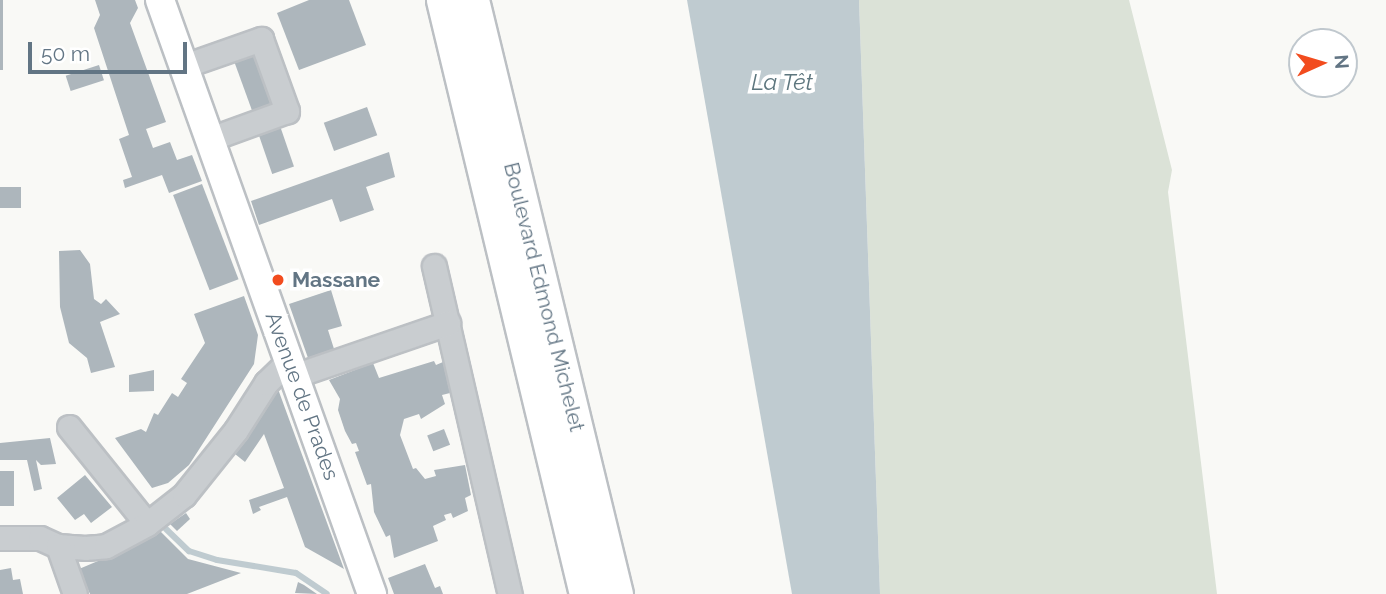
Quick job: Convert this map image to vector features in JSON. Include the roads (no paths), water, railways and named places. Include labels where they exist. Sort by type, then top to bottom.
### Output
[{"type":"highway","name":"Boulevard Edmond Michelet","points":[[443,0],[586,594]]},
{"type":"highway","name":"Boulevard Edmond Michelet","points":[[472,0],[616,594]]},
{"type":"main road","name":"Avenue de Prades","points":[[160,0],[294,368],[372,594]]},
{"type":"street","points":[[184,66],[261,39],[287,111],[210,139]]},
{"type":"street","points":[[434,266],[510,594]]},
{"type":"street","points":[[0,538],[40,538],[58,546],[106,546],[146,524],[184,495],[236,430],[266,383],[294,368],[448,323]]},
{"type":"street","points":[[69,427],[146,524]]},
{"type":"street","points":[[58,546],[75,594]]},
{"type":"water","name":"La Têt","points":[[687,0],[859,0],[880,594],[792,594]]},
{"type":"waterway","points":[[166,529],[189,551],[217,560],[296,573],[327,594]]},
{"type":"place","name":"Massane","points":[[278,280]]}]
